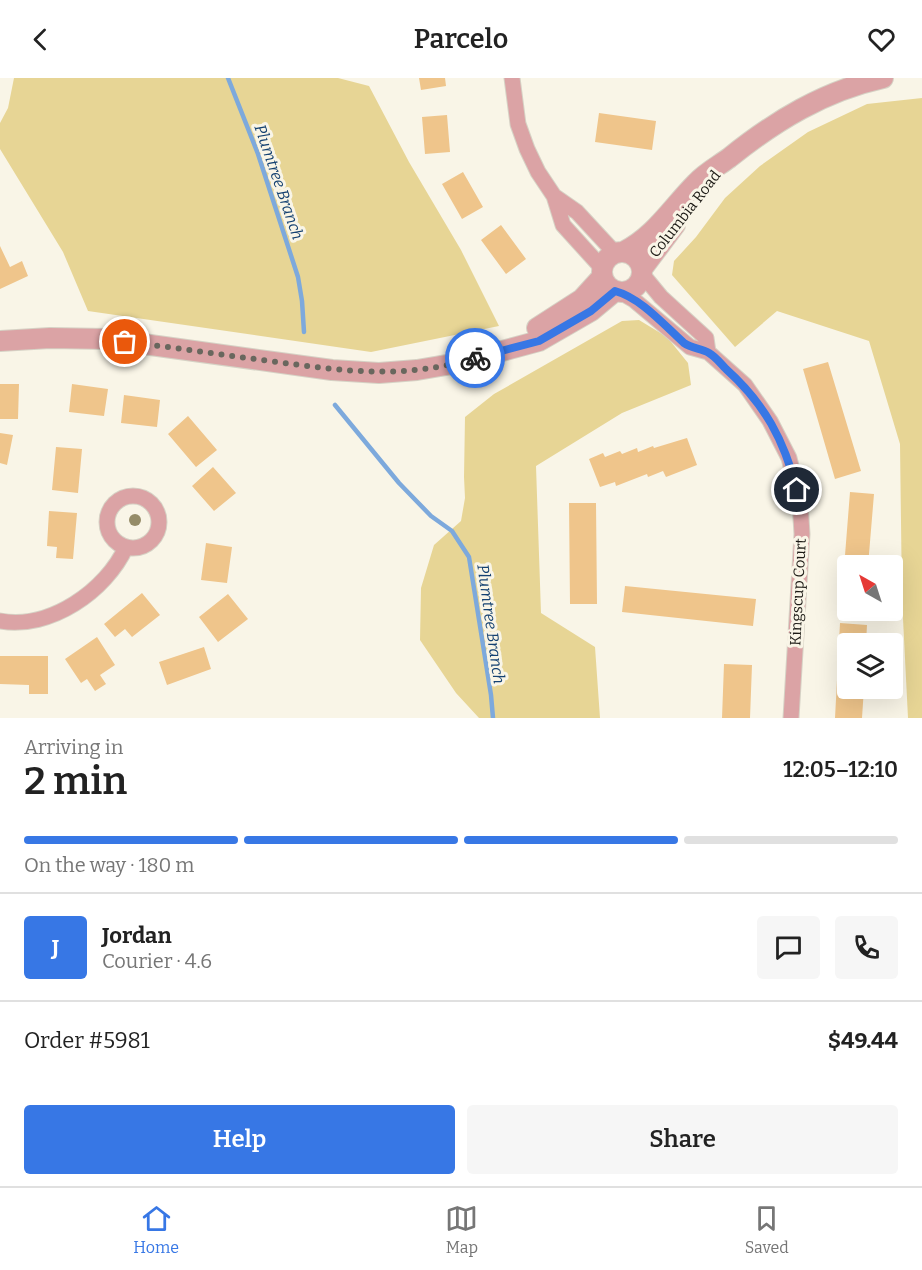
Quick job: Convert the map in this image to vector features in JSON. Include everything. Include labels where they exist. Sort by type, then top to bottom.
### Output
[{"type":"street","name":"Kingscup Court","points":[[512,78],[518,124],[525,146],[554,196],[577,212],[613,272],[634,300],[690,347],[708,352],[745,385],[770,421],[789,458],[800,502],[802,534],[791,718]]},
{"type":"street","name":"Columbia Road","points":[[0,341],[50,338],[107,339],[332,370],[379,373],[458,363],[502,350],[582,299],[649,236],[698,180],[774,124],[808,104],[848,88],[883,78]]},
{"type":"street","name":"Columbia Road","points":[[613,272],[634,289],[659,245],[707,188],[727,159]]},
{"type":"street","points":[[613,272],[636,257],[642,272]]},
{"type":"street","name":"Kingscup Court","points":[[642,272],[661,297],[706,338],[708,352]]},
{"type":"street","points":[[0,621],[29,621],[50,616],[69,607],[104,579],[119,563],[126,547]]},
{"type":"shaded area","points":[[14,78],[338,78],[369,86],[409,162],[461,250],[499,326],[371,352],[88,311],[63,252],[0,149],[0,123],[8,108]]},
{"type":"shaded area","points":[[922,98],[922,718],[908,718],[903,619],[900,444],[869,341],[777,311],[735,347],[672,275],[674,261],[696,237],[725,198],[760,166],[808,132],[867,104]]},
{"type":"shaded area","points":[[639,320],[667,337],[688,363],[691,385],[622,413],[536,466],[541,613],[595,647],[600,718],[479,718],[456,693],[420,640],[421,588],[434,545],[461,521],[465,498],[465,417],[494,394],[622,321]]},
{"type":"building","points":[[419,78],[445,78],[446,86],[421,90]]},
{"type":"building","points":[[599,113],[656,121],[652,150],[595,142]]},
{"type":"building","points":[[447,115],[450,152],[425,154],[422,117]]},
{"type":"building","points":[[463,172],[483,207],[462,219],[442,184]]},
{"type":"building","points":[[501,225],[526,259],[506,274],[481,240]]},
{"type":"building","points":[[0,246],[10,267],[22,261],[28,276],[0,289]]},
{"type":"building","points":[[828,362],[861,471],[835,479],[803,369]]},
{"type":"building","points":[[0,384],[19,384],[18,419],[0,419]]},
{"type":"building","points":[[72,384],[108,389],[104,416],[69,412]]},
{"type":"building","points":[[124,395],[160,400],[157,427],[121,423]]},
{"type":"building","points":[[188,416],[217,450],[196,467],[168,434]]},
{"type":"building","points":[[0,433],[13,435],[7,465],[0,463]]},
{"type":"building","points":[[687,438],[697,465],[666,477],[663,471],[648,477],[647,474],[616,486],[615,482],[600,487],[589,459],[603,453],[605,457],[637,448],[638,452]]},
{"type":"building","points":[[56,447],[82,449],[78,493],[52,490]]},
{"type":"building","points":[[213,467],[236,493],[214,511],[192,486]]},
{"type":"building","points":[[850,492],[874,494],[869,555],[845,555]]},
{"type":"building","points":[[569,503],[596,503],[597,604],[570,604]]},
{"type":"building","points":[[49,511],[77,513],[73,559],[56,558],[57,547],[47,546]]},
{"type":"building","points":[[206,543],[232,547],[227,583],[201,580]]},
{"type":"building","points":[[625,586],[756,599],[753,626],[622,612]]},
{"type":"building","points":[[142,593],[160,615],[132,637],[125,629],[115,637],[104,624]]},
{"type":"building","points":[[228,594],[248,619],[218,642],[199,617]]},
{"type":"building","points":[[840,623],[867,625],[867,633],[839,633]]},
{"type":"building","points":[[97,637],[115,665],[100,675],[106,684],[95,691],[87,679],[81,683],[65,659]]},
{"type":"building","points":[[204,647],[211,669],[167,685],[159,662]]},
{"type":"building","points":[[0,656],[48,656],[48,694],[29,694],[29,685],[0,684]]},
{"type":"building","points":[[724,664],[752,665],[750,718],[722,718]]},
{"type":"building","points":[[837,680],[837,699],[863,699],[862,718],[835,718]]},
{"type":"waterway","name":"Plumtree Branch","points":[[228,78],[258,154],[298,277],[304,332]]},
{"type":"waterway","name":"Plumtree Branch","points":[[335,405],[399,483],[431,516],[452,531],[469,557],[493,718]]},
{"type":"way so far","points":[[125,342],[332,370],[379,373],[417,370],[475,358]]},
{"type":"route","points":[[475,358],[539,341],[591,311],[615,291],[622,293],[634,300],[690,347],[708,352],[745,385],[780,439],[789,458],[797,490]]}]
